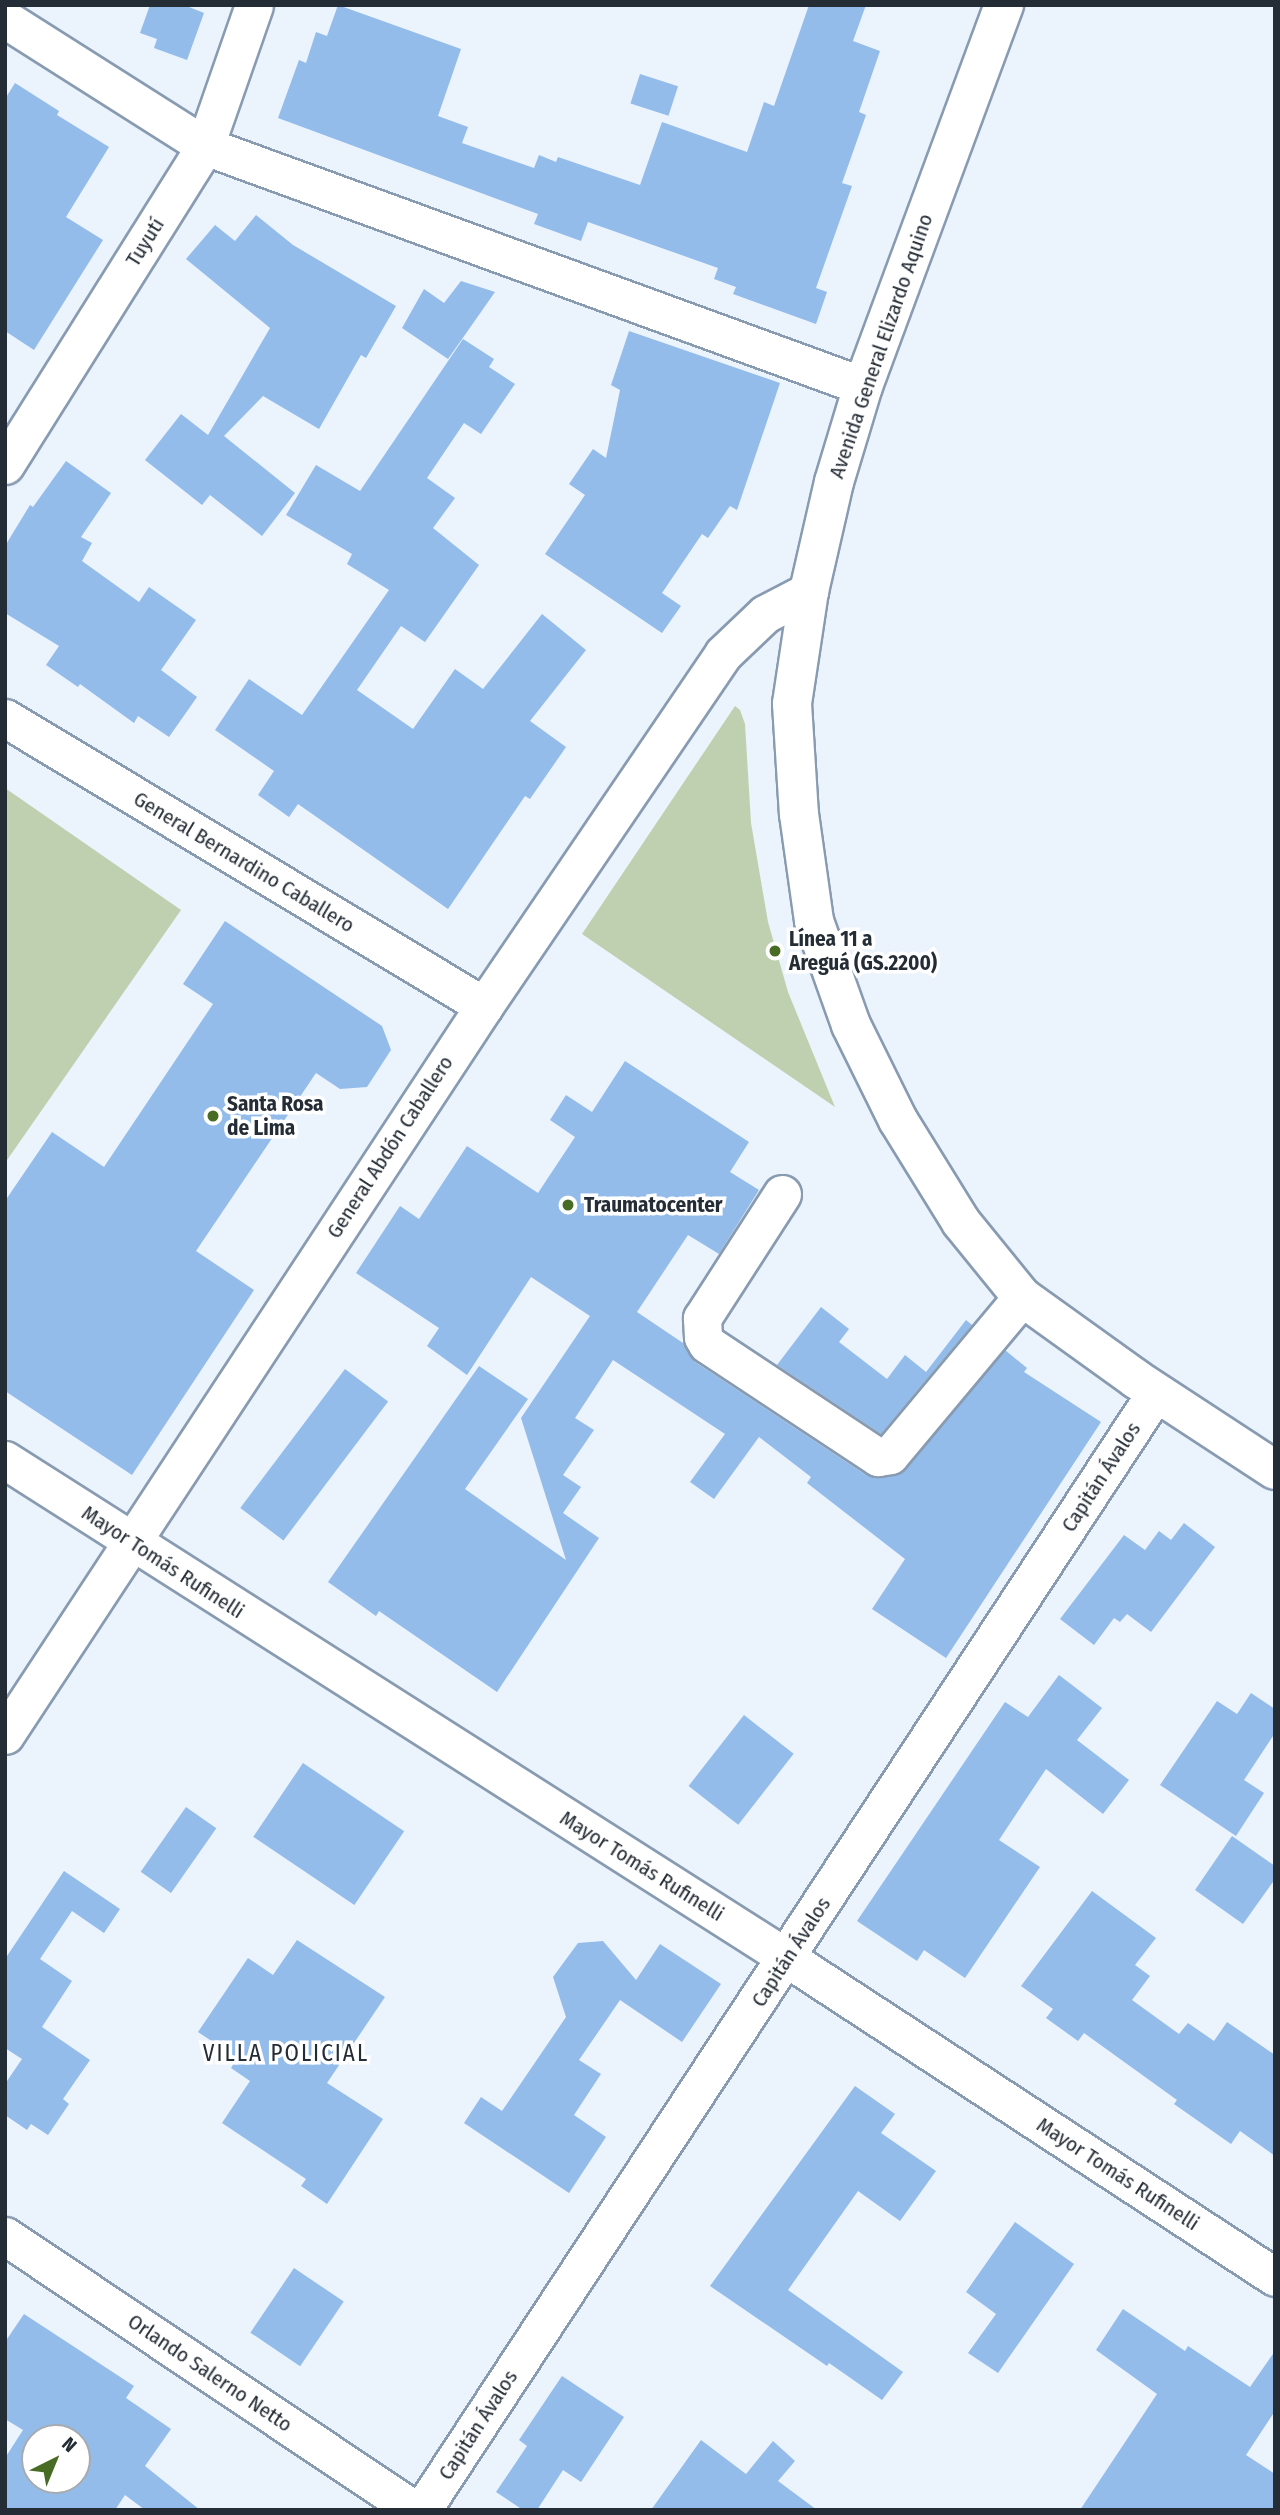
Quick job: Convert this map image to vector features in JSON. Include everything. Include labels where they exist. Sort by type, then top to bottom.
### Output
[{"type":"main road","name":"Avenida General Elizardo Aquino","points":[[1003,5],[863,386],[834,482],[808,591],[792,704],[799,814],[814,921],[851,1025],[898,1120],[961,1222],[1022,1297],[1156,1392],[1275,1470]]},
{"type":"street","name":"Tuyutí","points":[[5,465],[205,146],[254,5]]},
{"type":"street","points":[[5,19],[205,146],[863,386]]},
{"type":"street","name":"General Abdón Caballero","points":[[5,1735],[484,1006],[723,654],[765,614],[808,591]]},
{"type":"street","name":"General Bernardino Caballero","points":[[5,718],[484,1006]]},
{"type":"street","points":[[782,1194],[702,1318],[703,1336],[707,1344],[878,1457],[890,1455],[1022,1297]]},
{"type":"street","name":"Capitán Ávalos","points":[[422,2510],[787,1958],[1156,1392]]},
{"type":"street","name":"Mayor Tomás Rufinelli","points":[[5,1460],[787,1958],[1275,2277]]},
{"type":"street","name":"Orlando Salerno Netto","points":[[5,2236],[415,2510]]},
{"type":"green space","points":[[735,706],[740,710],[745,724],[751,823],[768,922],[788,992],[835,1107],[582,934]]},
{"type":"green space","points":[[5,788],[181,910],[5,1163]]},
{"type":"building","points":[[150,5],[184,5],[204,13],[187,60],[154,48],[157,39],[140,33]]},
{"type":"building","points":[[338,5],[461,49],[438,116],[468,127],[462,143],[534,168],[539,155],[556,162],[558,157],[640,185],[662,122],[747,152],[764,102],[774,106],[809,5],[866,5],[853,41],[880,51],[859,112],[866,115],[842,183],[852,186],[816,288],[827,292],[816,324],[733,294],[736,287],[714,279],[718,268],[588,222],[581,241],[534,224],[538,214],[278,118],[299,60],[306,63],[316,32],[327,36]]},
{"type":"building","points":[[640,74],[678,86],[668,116],[630,103]]},
{"type":"building","points":[[15,83],[59,111],[57,115],[109,147],[66,217],[103,240],[34,350],[5,331],[5,99]]},
{"type":"building","points":[[256,215],[293,245],[396,306],[366,358],[361,355],[319,429],[263,396],[224,436],[295,493],[262,536],[210,495],[202,505],[145,460],[181,414],[208,435],[270,328],[186,259],[215,225],[235,241]]},
{"type":"building","points":[[461,281],[495,292],[448,359],[402,328],[424,289],[444,303]]},
{"type":"building","points":[[629,331],[780,383],[737,510],[730,506],[708,538],[702,534],[662,593],[681,606],[662,633],[545,554],[585,495],[569,484],[593,449],[606,458],[620,390],[611,385]]},
{"type":"building","points":[[463,339],[494,359],[489,367],[515,384],[481,434],[464,423],[427,478],[455,498],[433,528],[479,565],[425,642],[401,626],[357,690],[413,729],[455,669],[483,689],[542,614],[586,650],[530,721],[566,747],[530,799],[525,796],[448,909],[298,804],[289,817],[258,795],[274,771],[215,730],[249,679],[302,715],[389,590],[347,564],[352,554],[286,515],[316,465],[360,491]]},
{"type":"building","points":[[66,461],[111,493],[81,537],[92,543],[82,561],[139,602],[149,587],[196,620],[161,670],[197,697],[169,737],[138,716],[134,723],[80,684],[78,687],[46,665],[59,646],[5,613],[5,546],[30,505],[33,507]]},
{"type":"building","points":[[225,921],[382,1026],[391,1050],[367,1087],[340,1089],[316,1073],[196,1251],[254,1290],[132,1475],[5,1391],[5,1201],[52,1132],[104,1167],[213,1004],[183,984]]},
{"type":"building","points":[[625,1061],[749,1142],[730,1172],[759,1190],[719,1254],[688,1235],[637,1312],[683,1343],[695,1362],[866,1475],[880,1478],[894,1475],[906,1468],[1005,1350],[1027,1368],[1024,1372],[1101,1422],[946,1658],[872,1609],[905,1559],[807,1483],[811,1477],[759,1437],[714,1499],[690,1482],[725,1434],[613,1360],[575,1418],[594,1430],[563,1475],[581,1487],[563,1513],[599,1538],[497,1692],[379,1611],[376,1616],[328,1582],[479,1366],[528,1399],[465,1489],[566,1560],[521,1418],[590,1316],[531,1277],[467,1375],[427,1346],[439,1328],[356,1273],[400,1206],[419,1219],[467,1146],[538,1193],[575,1137],[550,1120],[566,1095],[592,1112]]},
{"type":"building","points":[[821,1307],[849,1329],[839,1342],[887,1379],[905,1355],[926,1372],[966,1320],[972,1325],[881,1434],[777,1365]]},
{"type":"building","points":[[345,1369],[388,1401],[283,1540],[240,1508]]},
{"type":"building","points":[[1184,1523],[1215,1547],[1151,1632],[1127,1614],[1120,1622],[1114,1618],[1094,1645],[1060,1619],[1124,1535],[1145,1550],[1159,1531],[1171,1540]]},
{"type":"building","points":[[1059,1675],[1102,1708],[1077,1740],[1129,1780],[1103,1814],[1046,1769],[999,1840],[1040,1867],[965,1978],[924,1950],[917,1961],[857,1921],[1005,1702],[1028,1717]]},
{"type":"building","points":[[1251,1693],[1275,1709],[1275,1733],[1244,1780],[1264,1793],[1236,1836],[1160,1785],[1217,1701],[1237,1714]]},
{"type":"building","points":[[744,1715],[794,1754],[738,1825],[689,1786]]},
{"type":"building","points":[[303,1763],[404,1831],[354,1905],[253,1837]]},
{"type":"building","points":[[186,1807],[216,1828],[171,1893],[141,1872]]},
{"type":"building","points":[[1232,1836],[1275,1866],[1275,1879],[1243,1924],[1195,1890]]},
{"type":"building","points":[[64,1871],[120,1909],[104,1933],[72,1911],[40,1959],[72,1981],[42,2027],[90,2060],[63,2099],[69,2104],[48,2135],[31,2124],[27,2130],[5,2115],[5,2084],[22,2059],[5,2048],[5,1959]]},
{"type":"building","points":[[1092,1891],[1156,1938],[1135,1965],[1150,1976],[1132,2000],[1179,2034],[1188,2023],[1214,2041],[1227,2022],[1275,2055],[1275,2156],[1240,2131],[1231,2144],[1174,2104],[1177,2100],[1084,2033],[1078,2041],[1046,2018],[1053,2009],[1021,1986]]},
{"type":"building","points":[[297,1940],[385,1997],[327,2083],[383,2119],[327,2204],[301,2186],[306,2179],[222,2123],[250,2081],[231,2068],[237,2058],[198,2032],[248,1958],[273,1975]]},
{"type":"building","points":[[603,1941],[636,1980],[660,1944],[721,1984],[682,2042],[620,2000],[579,2060],[601,2074],[574,2115],[606,2137],[569,2193],[464,2123],[481,2097],[502,2111],[566,2017],[553,1977],[578,1943]]},
{"type":"building","points":[[855,2086],[895,2114],[881,2133],[936,2171],[900,2221],[858,2191],[788,2290],[903,2372],[882,2400],[710,2286]]},
{"type":"building","points":[[1015,2222],[1074,2264],[998,2373],[968,2353],[996,2314],[966,2292]]},
{"type":"building","points":[[294,2268],[344,2302],[300,2366],[250,2333]]},
{"type":"building","points":[[1123,2309],[1185,2351],[1188,2346],[1250,2387],[1275,2351],[1275,2411],[1246,2455],[1275,2474],[1275,2510],[1080,2510],[1157,2394],[1096,2350]]},
{"type":"building","points":[[24,2314],[134,2386],[126,2398],[171,2429],[145,2466],[200,2510],[145,2510],[125,2495],[115,2510],[5,2510],[5,2458],[21,2433],[21,2494],[91,2494],[91,2424],[21,2424],[21,2429],[5,2419],[5,2342]]},
{"type":"building","points":[[562,2376],[624,2417],[581,2482],[563,2470],[537,2510],[523,2510],[496,2492],[527,2446],[519,2440]]},
{"type":"building","points":[[701,2440],[746,2474],[773,2441],[795,2461],[778,2481],[817,2510],[651,2510]]},
{"type":"place","name":"Línea 11 a Areguá (GS.2200)","points":[[775,951]]},
{"type":"place","name":"Santa Rosa de Lima","points":[[213,1116]]},
{"type":"place","name":"Traumatocenter","points":[[568,1205]]},
{"type":"district","name":"VILLA POLICIAL","points":[[286,2053]]}]
